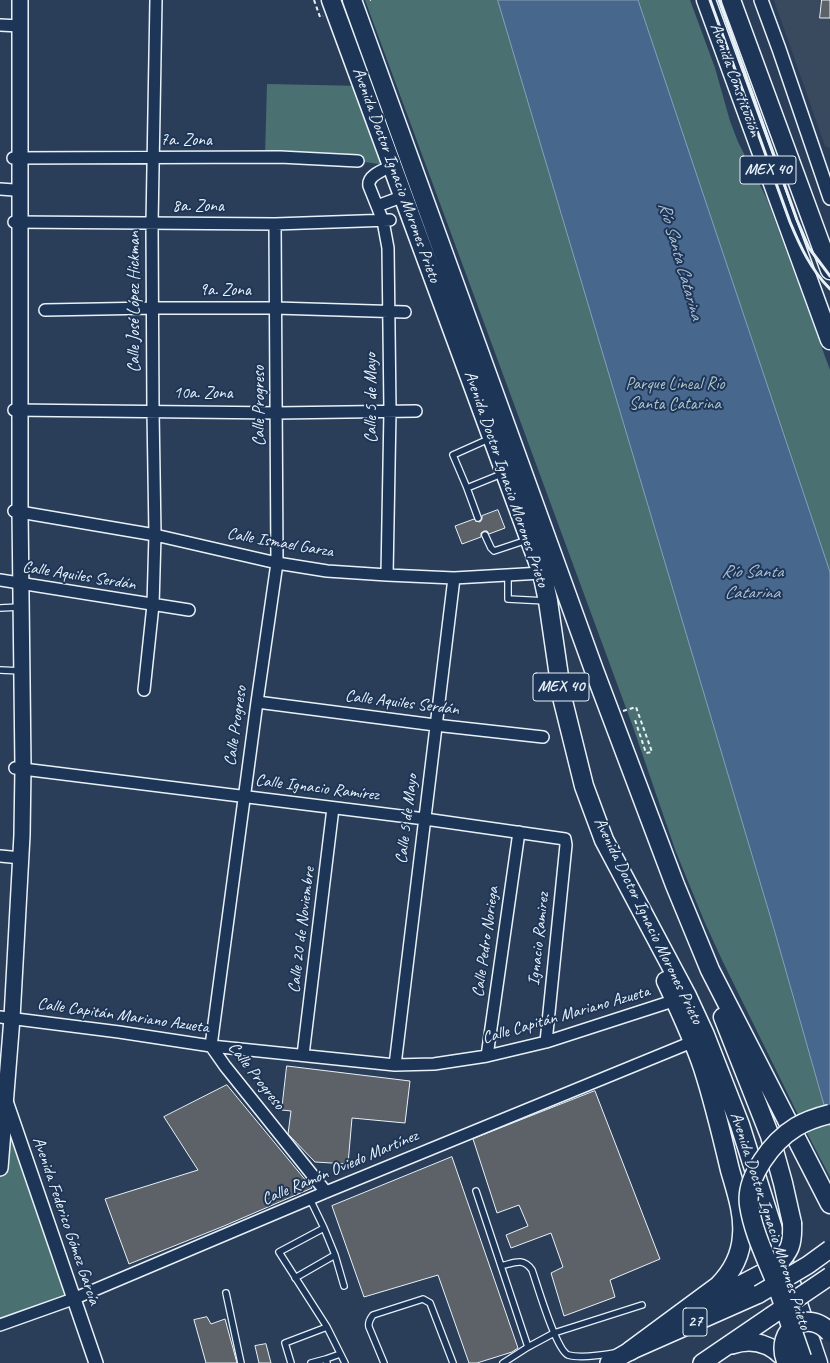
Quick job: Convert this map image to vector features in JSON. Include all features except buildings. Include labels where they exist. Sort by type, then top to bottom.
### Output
[{"type":"highway","name":"Avenida Doctor Ignacio Morones Prieto","points":[[331,0],[542,573],[548,601],[562,697],[584,786],[604,840],[650,927],[656,958],[704,1035],[740,1125],[778,1246],[799,1362]]},
{"type":"highway","name":"Avenida Doctor Ignacio Morones Prieto","points":[[352,0],[594,670],[672,878],[710,970],[830,1204]]},
{"type":"highway","name":"Avenida Constitución","points":[[706,0],[830,340]]},
{"type":"highway","name":"Avenida Constitución","points":[[730,0],[830,270]]},
{"type":"highway","points":[[548,601],[594,670]]},
{"type":"highway","points":[[686,1311],[718,1298],[775,1267],[785,1256],[793,1237],[792,1223],[783,1183],[770,1136],[723,1018],[710,970]]},
{"type":"highway","points":[[630,1351],[712,1292],[729,1274],[738,1255],[742,1235],[741,1214],[715,1109],[702,1066],[692,1042],[681,998]]},
{"type":"highway","points":[[799,1362],[780,1294],[756,1231],[749,1204],[752,1184],[759,1166],[767,1153],[787,1133],[810,1120],[830,1114]]},
{"type":"highway","points":[[799,1362],[783,1348],[784,1340],[792,1328],[804,1322],[811,1322],[825,1327],[830,1333]]},
{"type":"main road","points":[[0,1168],[11,857],[19,768],[19,671],[12,608],[12,582],[17,511],[17,158],[11,26],[13,0]]},
{"type":"main road","points":[[11,26],[20,0]]},
{"type":"main road","points":[[17,158],[7,190],[17,222]]},
{"type":"main road","points":[[0,1062],[5,1018]]},
{"type":"main road","name":"27","points":[[608,1363],[630,1351],[759,1294],[808,1265],[830,1249]]},
{"type":"main road","name":"27","points":[[702,1363],[830,1276]]},
{"type":"main road","points":[[730,1345],[740,1342],[761,1343],[799,1362]]},
{"type":"street","name":"Calle José López Hickman","points":[[144,690],[153,605],[155,535],[152,224],[156,0]]},
{"type":"street","points":[[761,0],[830,198]]},
{"type":"street","points":[[815,155],[830,163]]},
{"type":"street","name":"7a. Zona","points":[[17,158],[280,157],[358,162]]},
{"type":"street","name":"Calle 5 de Mayo","points":[[387,575],[390,411],[388,248],[386,221],[370,186],[370,180],[392,166]]},
{"type":"street","points":[[378,206],[404,196]]},
{"type":"street","name":"8a. Zona","points":[[17,222],[275,224],[386,221]]},
{"type":"street","name":"Calle Progreso","points":[[275,224],[277,562],[256,702],[211,1046],[225,1066],[326,1192]]},
{"type":"street","name":"9a. Zona","points":[[45,310],[276,308],[405,312]]},
{"type":"street","name":"10a. Zona","points":[[17,410],[277,412],[416,411]]},
{"type":"street","name":"Calle Ismael Garza","points":[[17,511],[155,535],[277,562],[327,570],[387,575],[454,578],[542,573]]},
{"type":"street","name":"Calle 5 de Mayo","points":[[394,1065],[454,578]]},
{"type":"street","name":"Calle Aquiles Serdán","points":[[12,582],[189,610]]},
{"type":"street","name":"Calle Aquiles Serdán","points":[[256,702],[435,725],[544,737]]},
{"type":"street","name":"Calle Ignacio Ramírez","points":[[19,768],[425,819],[566,839]]},
{"type":"street","name":"Calle 20 de Noviembre","points":[[303,1055],[333,808]]},
{"type":"street","name":"Calle Pedro Noriega","points":[[487,1056],[519,832]]},
{"type":"street","name":"Ignacio Ramirez","points":[[546,1042],[566,839]]},
{"type":"street","name":"Calle Capitán Mariano Azueta","points":[[5,1018],[118,1032],[211,1046],[394,1065],[434,1064],[487,1056],[546,1042],[681,998]]},
{"type":"street","name":"Calle Ramón Oviedo Martínez","points":[[0,1325],[73,1299],[326,1192],[692,1042]]},
{"type":"street","name":"Avenida Federico Gómez García","points":[[3,1094],[96,1363]]},
{"type":"lane","points":[[478,518],[453,455],[493,438]]},
{"type":"lane","points":[[467,488],[506,472]]},
{"type":"lane","points":[[485,535],[494,551],[530,539]]},
{"type":"lane","points":[[508,575],[508,599],[548,601]]},
{"type":"lane","points":[[0,670],[19,671]]},
{"type":"lane","points":[[476,1191],[528,1347]]},
{"type":"lane","points":[[310,1199],[335,1255],[344,1286]]},
{"type":"lane","points":[[324,1228],[279,1252],[327,1327],[345,1363]]},
{"type":"lane","points":[[295,1278],[335,1255]]},
{"type":"lane","points":[[501,1266],[522,1261],[529,1265],[554,1333],[565,1353],[569,1355],[597,1355],[630,1351]]},
{"type":"lane","points":[[226,1294],[241,1363]]},
{"type":"lane","points":[[384,1363],[369,1327],[368,1323],[370,1319],[373,1316],[423,1298],[430,1303],[453,1363]]},
{"type":"lane","points":[[503,1363],[554,1333],[642,1305]]},
{"type":"lane","points":[[291,1363],[286,1343],[327,1327]]},
{"type":"lane","points":[[311,1363],[327,1361],[340,1354]]},
{"type":"path","points":[[314,0],[320,17]]},
{"type":"path","points":[[635,720],[646,753],[652,752],[636,707]]},
{"type":"shaded area","points":[[774,0],[830,0],[830,148],[825,146]]},
{"type":"green space","name":"Parque Lineal Río Santa Catarina","points":[[365,0],[690,0],[715,68],[730,121],[738,142],[767,199],[830,370],[830,1177],[723,962],[705,923],[676,852],[633,727]]},
{"type":"green space","points":[[267,84],[363,86],[392,166],[358,161],[265,157]]},
{"type":"green space","points":[[13,1120],[73,1299],[0,1324],[0,1168]]},
{"type":"water","name":"Río Santa Catarina","points":[[498,0],[638,0],[830,572],[830,1126],[774,929]]},
{"type":"railway","points":[[710,0],[790,222],[802,249],[812,266],[830,289]]},
{"type":"railway","points":[[719,0],[797,220],[809,248],[830,276]]}]
